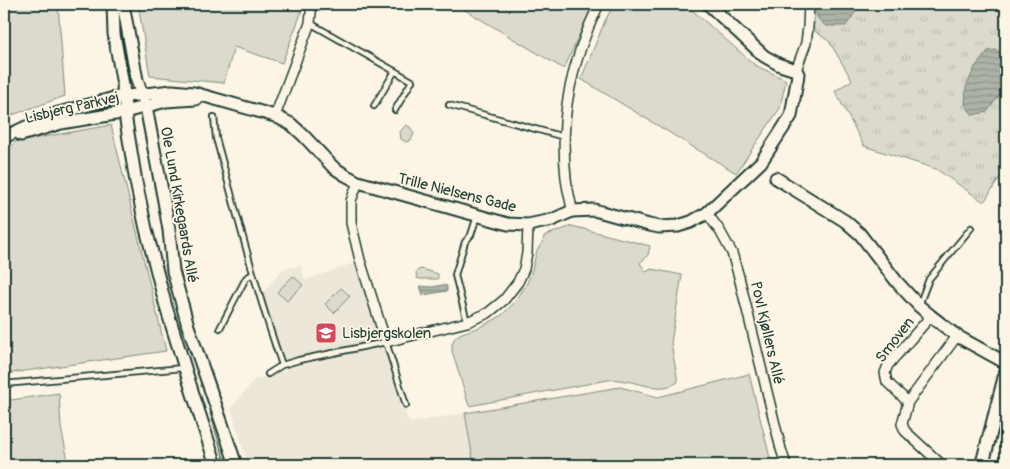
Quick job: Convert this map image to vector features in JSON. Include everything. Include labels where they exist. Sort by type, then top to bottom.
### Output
[{"type":"main road","points":[[983,463],[1006,372]]},
{"type":"street","points":[[113,4],[114,34],[126,121],[136,182],[152,256],[216,465]]},
{"type":"street","name":"Ole Lund Kirkegaards Allé","points":[[123,4],[137,80],[146,107],[164,201],[173,271],[188,326],[236,465]]},
{"type":"street","points":[[275,116],[310,23],[311,4]]},
{"type":"street","points":[[572,211],[566,179],[564,136],[566,107],[569,87],[577,60],[599,4]]},
{"type":"street","points":[[708,4],[764,56],[780,65],[796,70]]},
{"type":"street","name":"Trille Nielsens Gade","points":[[124,96],[172,91],[194,93],[275,116],[291,124],[333,166],[358,182],[508,224],[528,225],[552,220],[572,211],[594,210],[649,225],[678,226],[691,222],[707,213],[761,162],[782,132],[791,116],[798,74],[796,70],[806,43],[809,4]]},
{"type":"street","name":"Lisbjerg Parkvej","points":[[4,139],[55,114],[124,96]]},
{"type":"street","name":"Trille Nielsens Gade","points":[[146,107],[166,101],[189,99],[215,100]]},
{"type":"street","name":"Lisbjerg Parkvej","points":[[4,139],[61,123],[146,107]]},
{"type":"street","points":[[776,178],[836,215],[860,234],[897,282],[919,306],[957,336],[1006,363]]},
{"type":"street","points":[[358,182],[353,194],[350,210],[351,223],[360,260],[386,342],[467,322],[488,313],[504,300],[518,282],[524,269],[527,253],[528,225]]},
{"type":"street","name":"Povl Kjøllers Allé","points":[[707,213],[732,253],[786,465]]},
{"type":"street","name":"Smoven","points":[[908,402],[887,382],[885,373],[888,365],[932,316]]},
{"type":"street","points":[[942,465],[905,430],[902,424],[908,402],[957,336]]},
{"type":"lane","points":[[310,23],[412,81],[395,110]]},
{"type":"lane","points":[[374,106],[395,71]]},
{"type":"lane","points":[[449,105],[564,136]]},
{"type":"lane","points":[[214,116],[216,138],[253,274],[266,320],[282,365]]},
{"type":"lane","points":[[467,322],[455,275],[465,242],[471,235],[477,216]]},
{"type":"lane","points":[[919,306],[929,279],[970,228]]},
{"type":"lane","points":[[220,328],[246,278],[253,274]]},
{"type":"lane","points":[[268,374],[282,365],[299,360],[386,342],[406,405]]},
{"type":"lane","points":[[4,384],[185,368]]},
{"type":"lane","points":[[983,463],[1004,465]]},
{"type":"shaded area","points":[[816,4],[860,4],[846,26],[826,26],[817,17]]},
{"type":"shaded area","points":[[996,50],[1006,55],[1006,70],[1001,93],[987,112],[973,115],[965,105],[966,87],[975,67],[988,51]]},
{"type":"shaded area","name":"Lisbjergskolen","points":[[354,263],[409,423],[465,413],[474,465],[248,465],[231,408],[254,380],[286,370],[261,295],[283,269],[301,266],[305,280]]},
{"type":"shaded area","points":[[420,286],[433,287],[447,286],[447,291],[423,295]]},
{"type":"green space","points":[[4,4],[58,4],[65,96],[4,118]]},
{"type":"green space","points":[[138,4],[302,4],[302,11],[282,63],[234,47],[224,83],[150,76]]},
{"type":"green space","points":[[455,4],[593,4],[564,69]]},
{"type":"green space","points":[[614,4],[685,4],[755,65],[786,80],[780,108],[736,173],[581,79]]},
{"type":"green space","points":[[812,4],[1006,4],[1006,178],[1001,176],[984,202],[936,169],[864,146],[835,91],[852,80],[829,41],[813,30]]},
{"type":"green space","points":[[111,125],[166,351],[4,374],[4,155],[15,142]]},
{"type":"green space","points":[[406,125],[410,127],[414,134],[411,140],[406,142],[401,139],[400,132]]},
{"type":"green space","points":[[572,226],[650,246],[648,255],[640,263],[646,272],[651,269],[682,275],[671,343],[678,382],[670,386],[653,387],[626,381],[608,380],[469,406],[452,351],[454,339],[462,333],[480,327],[502,315],[515,302],[526,285],[537,250],[543,242],[544,236]]},
{"type":"green space","points":[[422,269],[438,274],[438,279],[417,278],[416,273]]},
{"type":"green space","points":[[293,276],[303,285],[287,301],[277,292]]},
{"type":"green space","points":[[341,288],[350,296],[334,313],[325,304]]},
{"type":"green space","points":[[749,374],[770,458],[744,465],[474,465],[465,413],[620,387],[658,397]]},
{"type":"green space","points":[[59,393],[61,428],[69,465],[4,465],[4,401]]},
{"type":"tram line","points":[[210,413],[226,465]]},
{"type":"place","name":"Lisbjergskolen","points":[[326,333]]}]
